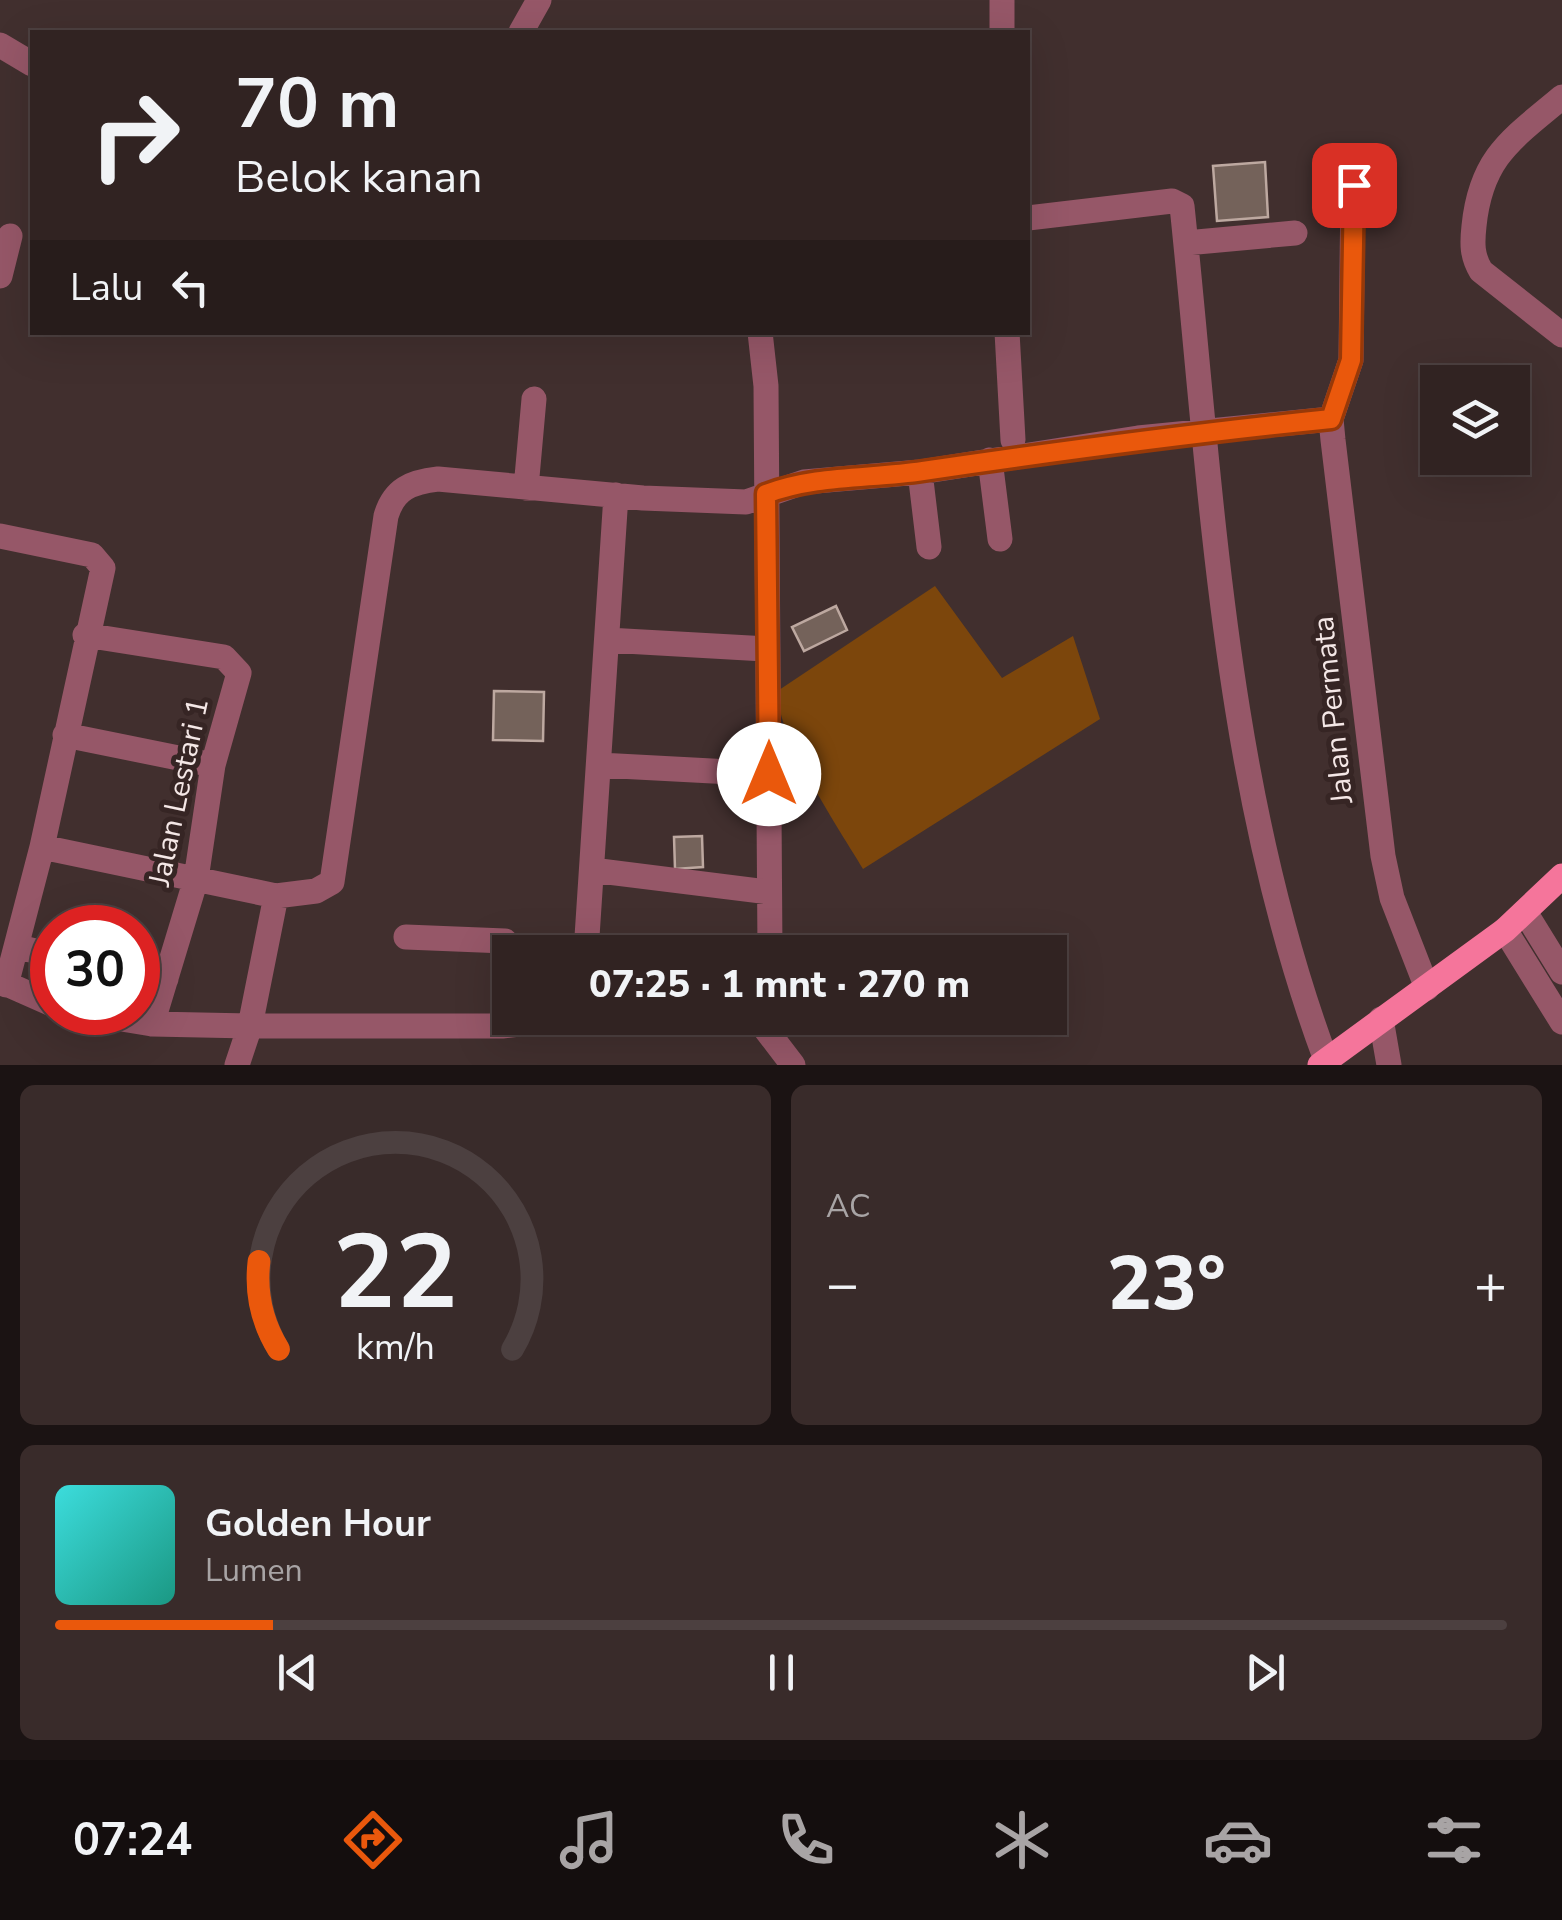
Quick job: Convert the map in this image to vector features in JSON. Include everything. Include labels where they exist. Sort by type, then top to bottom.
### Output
[{"type":"main road","points":[[1323,1062],[1506,930],[1562,876]]},
{"type":"street","points":[[522,30],[539,0]]},
{"type":"street","points":[[1002,0],[1002,30]]},
{"type":"street","points":[[0,45],[30,63]]},
{"type":"street","points":[[1562,97],[1500,150],[1484,174],[1472,241],[1473,258],[1481,271],[1562,335]]},
{"type":"street","points":[[42,847],[276,896],[316,890],[332,882],[390,500],[417,482],[438,478],[526,488],[746,502],[804,482],[920,472],[1204,432],[1331,419],[1351,360],[1354,185]]},
{"type":"street","points":[[1030,218],[1172,201],[1182,206],[1244,767],[1323,1062]]},
{"type":"street","points":[[1186,243],[1295,233]]},
{"type":"street","points":[[0,276],[10,236]]},
{"type":"street","points":[[760,335],[766,386],[769,935]]},
{"type":"street","points":[[1007,335],[1013,440]]},
{"type":"street","points":[[526,488],[534,398]]},
{"type":"street","name":"Jalan Permata","points":[[1331,419],[1383,856],[1392,898],[1427,988]]},
{"type":"street","points":[[990,460],[1000,539]]},
{"type":"street","points":[[920,472],[929,547]]},
{"type":"street","points":[[587,935],[616,495]]},
{"type":"street","points":[[0,536],[92,555],[103,568],[85,635],[42,847],[18,948],[5,982],[30,994]]},
{"type":"street","name":"Jalan Lestari 1","points":[[85,635],[230,660],[239,674],[213,765],[196,879],[160,998]]},
{"type":"street","points":[[607,640],[766,650]]},
{"type":"street","points":[[66,735],[213,765]]},
{"type":"street","points":[[599,765],[769,774]]},
{"type":"street","points":[[592,870],[768,892]]},
{"type":"street","points":[[236,1065],[250,1026],[276,896]]},
{"type":"street","points":[[1524,912],[1562,972]]},
{"type":"street","points":[[1506,930],[1562,1022]]},
{"type":"street","points":[[406,937],[492,940]]},
{"type":"street","points":[[18,948],[30,950]]},
{"type":"street","points":[[160,977],[166,978]]},
{"type":"street","points":[[1381,1020],[1389,1065]]},
{"type":"street","points":[[160,1024],[492,1026]]},
{"type":"street","points":[[770,1035],[793,1065]]},
{"type":"shaded area","points":[[935,586],[1002,678],[1073,636],[1100,719],[863,869],[796,754],[779,707],[779,690]]},
{"type":"building","points":[[1265,162],[1268,217],[1217,221],[1213,166]]},
{"type":"building","points":[[836,606],[847,630],[804,651],[792,627]]},
{"type":"building","points":[[494,691],[544,692],[543,741],[493,740]]},
{"type":"building","points":[[702,836],[703,867],[675,869],[674,837]]},
{"type":"route","points":[[769,774],[766,494],[804,482],[920,472],[1044,450],[1331,419],[1351,360],[1354,185]]}]
